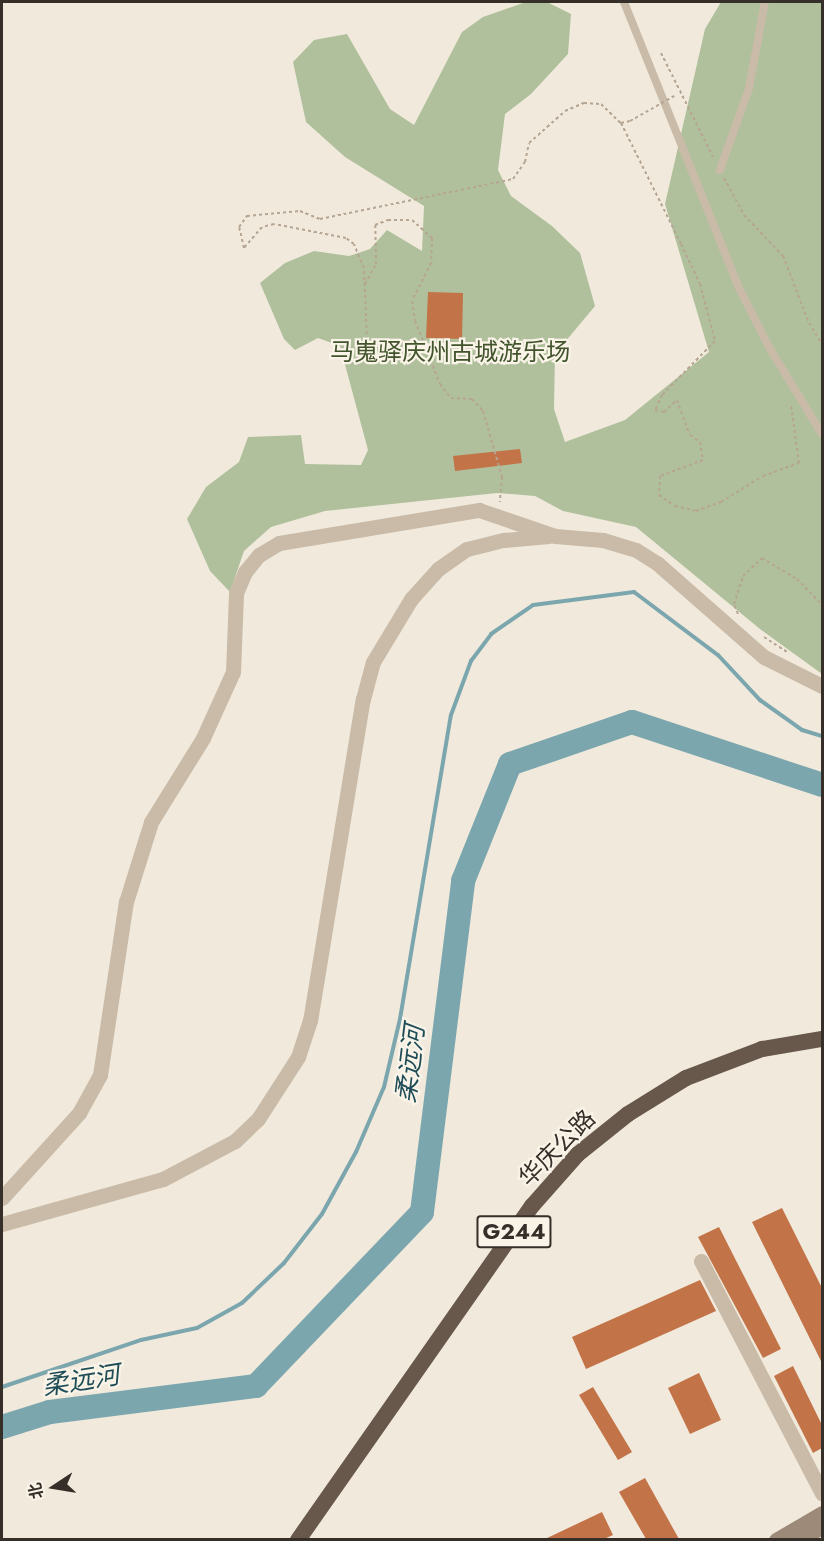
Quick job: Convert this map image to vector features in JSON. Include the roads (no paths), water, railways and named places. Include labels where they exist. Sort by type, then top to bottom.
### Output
[{"type":"highway","name":"华庆公路","points":[[298,1539],[532,1206],[578,1154],[628,1114],[687,1078],[762,1049],[822,1039]]},
{"type":"highway","name":"华庆公路","points":[[308,1539],[538,1209],[582,1159],[632,1119],[689,1084],[756,1058],[822,1046]]},
{"type":"main road","points":[[776,1539],[822,1513]]},
{"type":"main road","points":[[800,1539],[822,1526]]},
{"type":"street","points":[[2,1198],[79,1113],[100,1075],[126,902],[151,822],[203,738],[233,672],[236,593],[245,572],[259,555],[279,543],[301,537],[479,510],[555,536]]},
{"type":"street","points":[[2,1224],[163,1179],[235,1141],[258,1119],[298,1058],[310,1021],[363,699],[383,643],[411,599],[438,569],[467,549],[504,540],[555,536],[603,540],[636,550],[658,564],[764,657],[822,686]]},
{"type":"street","points":[[701,1261],[822,1493]]},
{"type":"lane","points":[[624,2],[741,290],[796,394],[822,434]]},
{"type":"lane","points":[[720,170],[749,88],[765,2]]},
{"type":"waterway","points":[[2,1387],[141,1340],[197,1328],[242,1303],[284,1263],[322,1214],[356,1152],[384,1087],[400,1019],[451,715],[471,661],[491,634],[533,605],[634,592],[718,655],[760,700],[802,730],[822,736]]},
{"type":"waterway","name":"柔远河","points":[[2,1427],[50,1412],[256,1386],[422,1212],[463,881],[510,764],[632,722],[822,785]]},
{"type":"park label","name":"马嵬驿庆州古城游乐场","points":[[450,352]]}]
